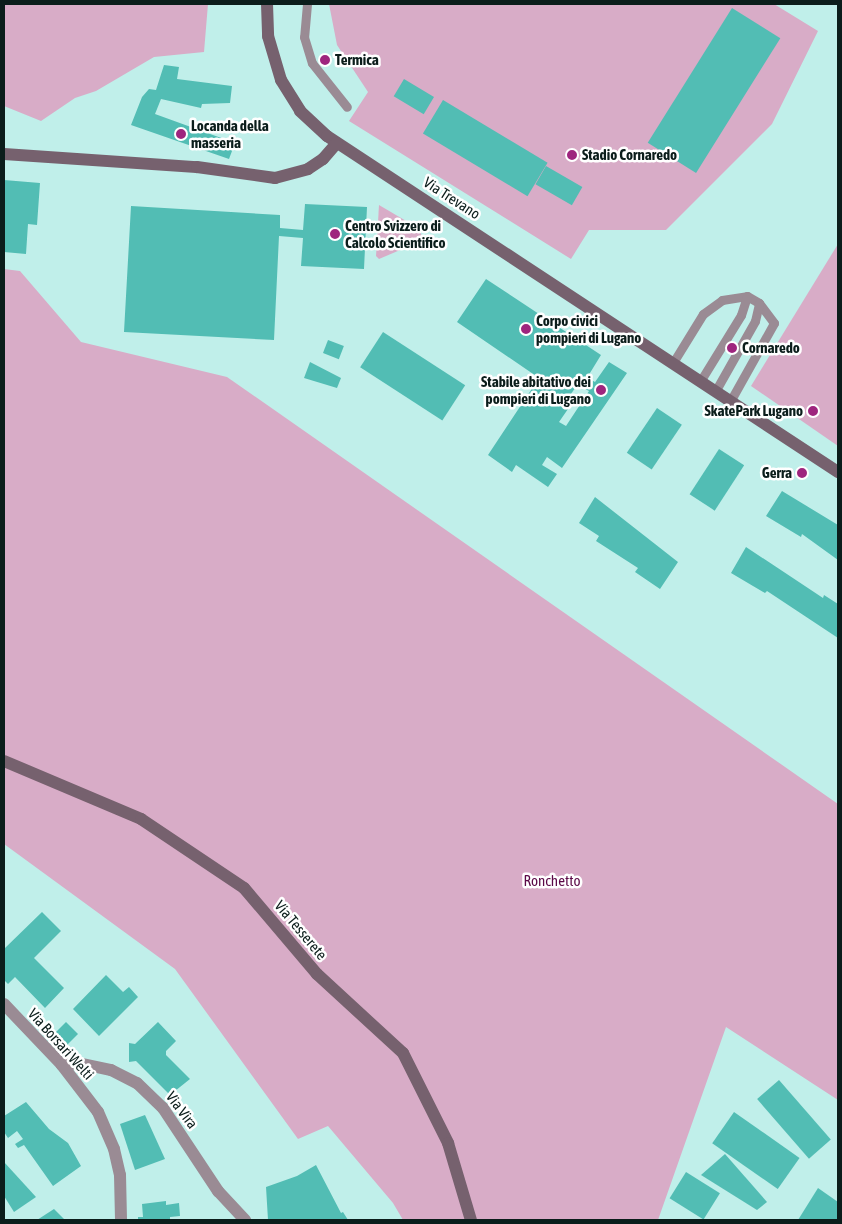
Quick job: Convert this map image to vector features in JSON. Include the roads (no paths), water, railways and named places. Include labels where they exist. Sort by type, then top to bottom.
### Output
[{"type":"main road","name":"Via Trevano","points":[[267,4],[268,36],[280,80],[300,111],[336,143],[674,361],[838,472]]},
{"type":"main road","points":[[4,154],[197,167],[275,178],[308,168],[323,159],[336,143]]},
{"type":"main road","name":"Via Tesserete","points":[[4,761],[141,819],[244,888],[316,974],[403,1053],[448,1143],[471,1220]]},
{"type":"street","name":"Via Borsari Welti","points":[[4,1004],[62,1064],[98,1112],[114,1149],[120,1175],[121,1220]]},
{"type":"street","name":"Via Vira","points":[[62,1064],[78,1063],[111,1070],[137,1083],[163,1108],[218,1191],[245,1220]]},
{"type":"lane","points":[[307,4],[304,37],[312,63],[347,107]]},
{"type":"lane","points":[[674,361],[703,314],[722,300],[747,296],[759,303],[774,323],[731,400]]},
{"type":"lane","points":[[701,380],[741,315],[747,296]]},
{"type":"lane","points":[[716,390],[755,321],[759,303]]},
{"type":"place","name":"Termica","points":[[325,60]]},
{"type":"place","name":"Locanda della masseria","points":[[181,134]]},
{"type":"place","name":"Stadio Cornaredo","points":[[572,155]]},
{"type":"place","name":"Centro Svizzero di Calcolo Scientifico","points":[[335,234]]},
{"type":"place","name":"Corpo civici pompieri di Lugano","points":[[526,329]]},
{"type":"place","name":"Cornaredo","points":[[732,348]]},
{"type":"place","name":"Stabile abitativo dei pompieri di Lugano","points":[[601,390]]},
{"type":"place","name":"SkatePark Lugano","points":[[813,411]]},
{"type":"place","name":"Gerra","points":[[802,473]]},
{"type":"park label","name":"Ronchetto","points":[[552,881]]}]
